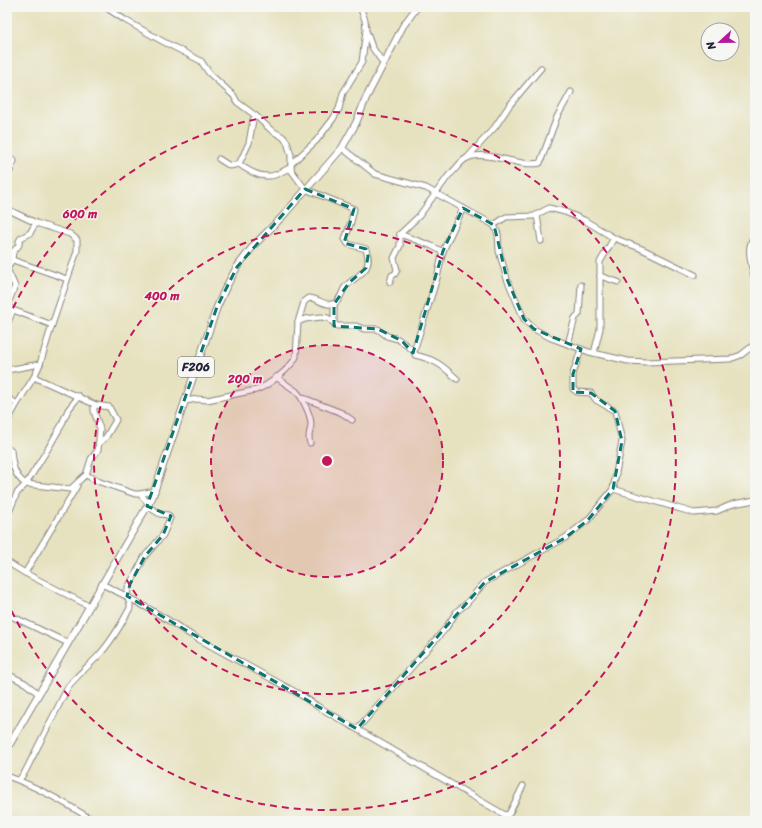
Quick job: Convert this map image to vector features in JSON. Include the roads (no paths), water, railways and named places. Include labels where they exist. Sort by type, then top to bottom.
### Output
[{"type":"main road","name":"F206","points":[[7,749],[155,491],[217,307],[226,287],[237,268],[254,245],[282,217],[342,148],[356,123],[383,63],[403,26],[417,7]]},
{"type":"street","points":[[104,7],[162,41],[201,61],[209,73],[234,96],[237,102],[256,116],[271,130],[283,137],[287,142],[291,155],[293,174],[305,190],[354,209],[345,239],[348,244],[366,249],[368,256],[368,264],[366,268],[344,288],[340,299],[334,304],[327,305],[314,298],[309,298],[304,302],[298,322],[296,357],[290,365],[276,377],[256,390],[207,400],[198,399],[185,401]]},
{"type":"street","points":[[239,164],[245,169],[270,176],[291,165],[323,133],[339,109],[343,93],[362,62],[366,30],[365,20],[360,7]]},
{"type":"street","points":[[366,30],[372,47],[383,63]]},
{"type":"street","points":[[390,282],[392,276],[397,270],[394,258],[400,246],[400,234],[419,216],[459,164],[467,158],[494,127],[509,106],[541,68]]},
{"type":"street","points":[[467,158],[479,156],[526,163],[540,163],[557,117],[571,92]]},
{"type":"street","points":[[239,164],[249,142],[253,120],[256,116]]},
{"type":"street","points":[[342,148],[374,174],[426,188],[494,225],[498,234],[499,251],[507,279],[524,319],[534,329],[552,338],[594,353],[636,362],[730,359],[737,357],[755,344]]},
{"type":"street","points":[[7,159],[14,161],[7,178]]},
{"type":"street","points":[[219,159],[230,166],[239,164]]},
{"type":"street","points":[[414,351],[437,278],[443,252],[463,208]]},
{"type":"street","points":[[494,225],[510,216],[518,217],[537,215],[550,208],[565,212],[584,220],[614,238],[642,249],[696,275]]},
{"type":"street","points":[[7,209],[36,223],[70,234],[77,240],[77,251],[40,364],[34,377],[7,422]]},
{"type":"street","points":[[537,215],[541,241]]},
{"type":"street","points":[[36,223],[30,234],[21,238],[19,245],[10,259],[8,269],[15,286],[7,306],[13,310],[52,325]]},
{"type":"street","points":[[400,234],[432,246],[443,252]]},
{"type":"street","points":[[755,236],[751,239],[750,260],[755,282]]},
{"type":"street","points":[[594,353],[600,329],[600,262],[614,238]]},
{"type":"street","points":[[10,259],[68,279]]},
{"type":"street","points":[[600,276],[618,282]]},
{"type":"street","points":[[568,344],[575,318],[580,310],[581,286]]},
{"type":"street","points":[[334,304],[334,323]]},
{"type":"street","points":[[7,325],[13,310]]},
{"type":"street","points":[[298,322],[315,317],[328,318],[337,326],[356,326],[364,329],[378,329],[387,336],[398,339],[414,351],[415,355],[435,361],[458,379]]},
{"type":"street","points":[[357,729],[446,628],[457,611],[465,605],[485,582],[565,538],[588,520],[613,489],[622,441],[615,411],[596,400],[590,393],[577,392],[573,389],[573,374],[581,349]]},
{"type":"street","points":[[7,370],[40,364]]},
{"type":"street","points":[[34,377],[79,396],[96,405],[109,407],[116,420],[106,437],[99,443]]},
{"type":"street","points":[[276,377],[292,388],[301,397],[310,418],[311,425],[308,438],[310,442]]},
{"type":"street","points":[[7,517],[18,493],[26,484],[52,442],[68,410],[79,396]]},
{"type":"street","points":[[7,397],[17,404]]},
{"type":"street","points":[[301,397],[342,413],[352,420]]},
{"type":"street","points":[[7,449],[11,450],[12,465],[20,480],[26,484],[70,489],[86,475],[91,459],[98,450],[100,429],[94,411],[94,407],[96,405]]},
{"type":"street","points":[[86,475],[100,482],[135,494],[155,491]]},
{"type":"street","points":[[25,573],[81,479]]},
{"type":"street","points":[[613,489],[694,513],[717,511],[733,504],[755,500]]},
{"type":"street","points":[[19,780],[25,772],[68,687],[74,679],[100,655],[114,638],[130,608],[127,596],[128,588],[145,556],[163,535],[170,518],[168,515],[160,514],[148,505],[140,494]]},
{"type":"street","points":[[7,562],[89,606]]},
{"type":"street","points":[[102,584],[127,596],[191,635],[301,695],[505,815],[509,814],[523,786]]},
{"type":"street","points":[[8,617],[68,643]]},
{"type":"street","points":[[7,674],[25,683],[39,694]]},
{"type":"street","points":[[7,776],[19,780],[62,801],[94,821]]}]
